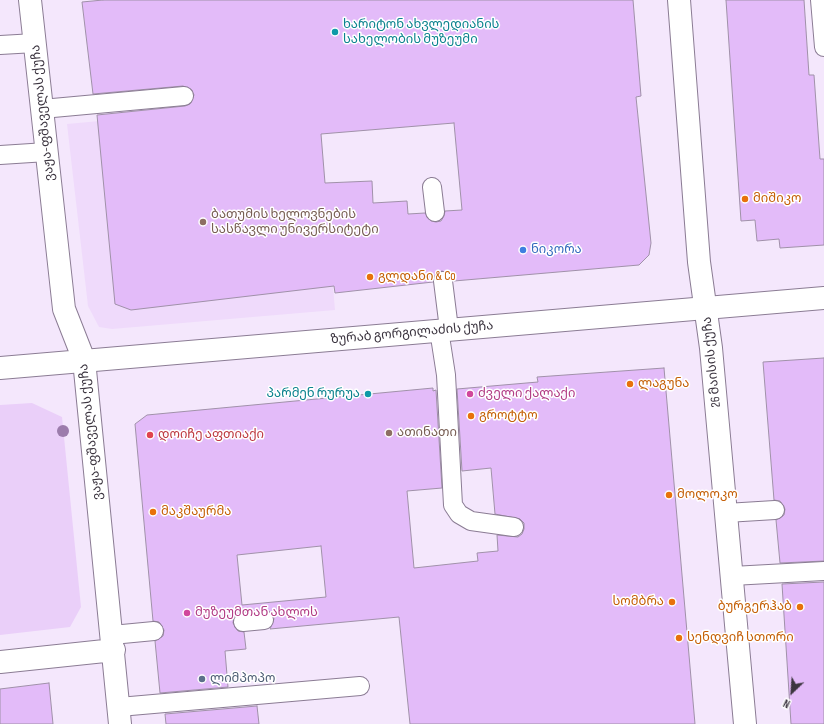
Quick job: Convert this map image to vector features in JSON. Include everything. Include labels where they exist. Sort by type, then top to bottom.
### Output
[{"type":"street","name":"ვაჟა-ფშაველას ქუჩა","points":[[30,0],[64,309],[84,360],[119,715]]},
{"type":"street","name":"26 მაისის ქუჩა","points":[[680,0],[700,262],[707,308],[745,724]]},
{"type":"street","name":"ზურაბ გორგილაძის ქუჩა","points":[[0,368],[824,298]]},
{"type":"street","points":[[0,662],[113,643]]},
{"type":"lane","points":[[820,0],[824,47]]},
{"type":"lane","points":[[0,44],[35,43]]},
{"type":"lane","points":[[42,108],[184,96]]},
{"type":"lane","points":[[0,155],[47,152]]},
{"type":"lane","points":[[432,186],[435,212]]},
{"type":"lane","points":[[443,281],[446,375],[453,504],[459,514],[471,521],[514,527]]},
{"type":"lane","points":[[726,513],[775,510]]},
{"type":"lane","points":[[732,576],[824,571]]},
{"type":"lane","points":[[244,622],[264,620]]},
{"type":"lane","points":[[113,643],[154,631]]},
{"type":"lane","points":[[119,715],[360,686]]},
{"type":"shaded area","name":"ბათუმის ხელოვნების სასწავლი უნივერსიტეტი","points":[[317,101],[335,310],[112,329],[99,327],[88,306],[67,124]]},
{"type":"shaded area","points":[[32,403],[62,417],[81,607],[70,627],[0,635],[0,405]]},
{"type":"building","points":[[103,0],[633,0],[641,96],[636,97],[651,243],[649,255],[639,265],[454,281],[451,274],[442,271],[436,273],[433,282],[335,293],[334,286],[131,310],[115,304],[97,115],[185,106],[190,104],[194,95],[192,90],[183,86],[93,94],[82,2]],"holes":[[[454,123],[462,210],[445,211],[441,221],[436,222],[431,221],[425,213],[408,214],[407,201],[373,203],[372,181],[325,183],[321,134]]]},
{"type":"building","points":[[726,0],[804,0],[809,75],[814,75],[820,159],[824,159],[824,245],[780,248],[779,239],[757,241],[755,220],[741,221]]},
{"type":"building","points":[[824,358],[824,561],[780,563],[776,520],[784,515],[785,509],[780,501],[774,500],[763,362]]},
{"type":"building","points":[[664,368],[695,724],[410,724],[399,617],[270,629],[274,619],[273,614],[269,611],[242,612],[234,617],[233,623],[238,631],[244,632],[246,649],[225,651],[228,687],[160,693],[155,641],[163,636],[164,630],[159,622],[153,621],[135,424],[147,415],[433,388],[433,391],[436,390],[442,488],[407,491],[414,568],[478,561],[477,553],[498,551],[497,535],[518,537],[522,534],[524,523],[520,519],[495,514],[491,468],[462,471],[457,389],[538,382],[537,377]],"holes":[[[321,546],[326,597],[242,605],[237,555]]]},
{"type":"building","points":[[824,582],[824,724],[791,724],[782,584]]},
{"type":"building","points":[[49,683],[53,724],[0,724],[0,689]]},
{"type":"building","points":[[257,706],[259,724],[166,724],[165,714]]},
{"type":"place","name":"ხარიტონ ახვლედიანის სახელობის მუზეუმი","points":[[335,32]]},
{"type":"place","name":"მიშიკო","points":[[745,199]]},
{"type":"place","name":"ბათუმის ხელოვნების სასწავლი უნივერსიტეტი","points":[[203,222]]},
{"type":"place","name":"ნიკორა","points":[[523,250]]},
{"type":"place","name":"გლდანი & Co","points":[[370,277]]},
{"type":"place","name":"ლაგუნა","points":[[630,384]]},
{"type":"place","name":"პარმენ რურუა","points":[[368,394]]},
{"type":"place","name":"ძველი ქალაქი","points":[[470,394]]},
{"type":"place","name":"გროტტო","points":[[471,416]]},
{"type":"place","name":"ათინათი","points":[[389,433]]},
{"type":"place","name":"დოიჩე აფთიაქი","points":[[150,435]]},
{"type":"place","name":"მოლოკო","points":[[669,495]]},
{"type":"place","name":"მაკშაურმა","points":[[153,512]]},
{"type":"place","name":"სომბრა","points":[[672,602]]},
{"type":"place","name":"ბურგერჰაბ","points":[[800,607]]},
{"type":"place","name":"მუზეუმთან ახლოს","points":[[187,613]]},
{"type":"place","name":"სენდვიჩ სთორი","points":[[679,638]]},
{"type":"place","name":"ლიმპოპო","points":[[202,679]]}]
